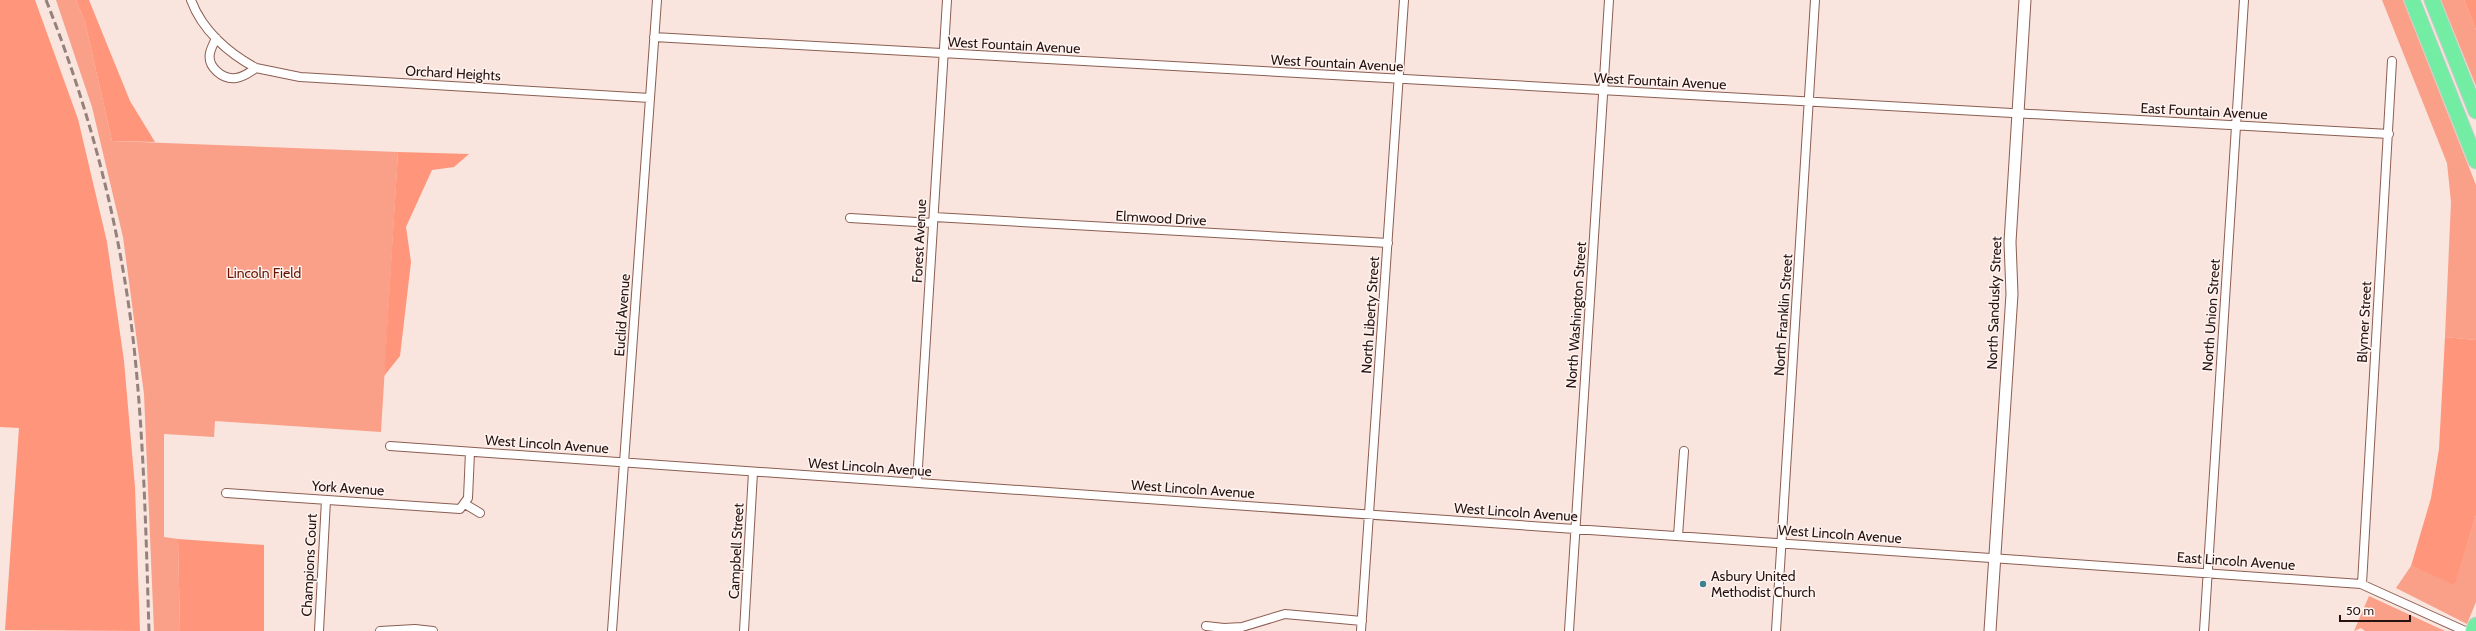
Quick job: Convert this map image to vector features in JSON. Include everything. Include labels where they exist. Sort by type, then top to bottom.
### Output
[{"type":"highway","points":[[2412,0],[2476,161]]},
{"type":"highway","points":[[2432,0],[2476,111]]},
{"type":"highway","points":[[2473,631],[2476,625]]},
{"type":"street","name":"Orchard Heights","points":[[190,0],[208,31],[256,68],[300,77],[650,98]]},
{"type":"street","name":"Euclid Avenue","points":[[612,631],[657,0]]},
{"type":"street","name":"Forest Avenue","points":[[917,483],[947,0]]},
{"type":"street","name":"North Liberty Street","points":[[1361,631],[1404,0]]},
{"type":"street","name":"North Washington Street","points":[[1569,631],[1609,0]]},
{"type":"street","name":"North Franklin Street","points":[[1776,631],[1815,0]]},
{"type":"street","name":"North Sandusky Street","points":[[1990,631],[2012,294],[2010,242],[2025,0]]},
{"type":"street","name":"North Union Street","points":[[2204,631],[2244,0]]},
{"type":"street","name":"West Fountain Avenue","points":[[654,37],[2018,115]]},
{"type":"street","points":[[216,38],[210,58],[218,73],[226,77],[238,78],[256,68]]},
{"type":"street","name":"Blymer Street","points":[[2362,584],[2392,61]]},
{"type":"street","name":"East Fountain Avenue","points":[[2018,115],[2389,134]]},
{"type":"street","name":"Elmwood Drive","points":[[850,218],[933,220],[1388,243]]},
{"type":"street","name":"West Lincoln Avenue","points":[[390,446],[1995,558]]},
{"type":"street","points":[[1678,536],[1684,451]]},
{"type":"street","points":[[470,452],[468,498],[465,504],[480,513]]},
{"type":"street","name":"Campbell Street","points":[[744,631],[753,472]]},
{"type":"street","name":"York Avenue","points":[[226,493],[457,509],[465,504]]},
{"type":"street","name":"Champions Court","points":[[319,631],[326,500]]},
{"type":"street","name":"East Lincoln Avenue","points":[[1995,558],[2362,584],[2465,631]]},
{"type":"street","points":[[1206,626],[1224,628],[1242,627],[1285,614],[1362,621]]},
{"type":"street","points":[[380,631],[415,629],[434,631]]},
{"type":"green space","name":"Lincoln Field","points":[[56,0],[76,0],[85,22],[112,141],[398,152],[381,432],[215,421],[214,437],[164,434],[164,537],[178,539],[180,631],[154,631],[144,394],[123,237],[92,107]]},
{"type":"green space","points":[[2382,0],[2403,0],[2476,185],[2476,340],[2445,337],[2451,202],[2447,163]]},
{"type":"green space","points":[[2441,0],[2464,0],[2476,30],[2476,86]]},
{"type":"green space","points":[[2476,515],[2476,602],[2467,624],[2396,588],[2411,566],[2455,584]]},
{"type":"green space","points":[[2369,596],[2445,631],[2365,631],[2361,628],[2354,631]]},
{"type":"shaded area","points":[[0,0],[35,0],[78,119],[107,242],[124,361],[135,487],[140,631],[5,630],[19,428],[0,427]]},
{"type":"shaded area","points":[[76,0],[89,0],[130,101],[155,142],[112,141],[85,22]]},
{"type":"shaded area","points":[[2464,0],[2476,0],[2476,30]]},
{"type":"shaded area","points":[[398,152],[469,154],[454,167],[432,170],[406,227],[411,262],[400,356],[384,376]]},
{"type":"shaded area","points":[[2445,337],[2476,340],[2476,515],[2455,585],[2411,566],[2431,498],[2439,449]]},
{"type":"shaded area","points":[[178,539],[264,545],[264,631],[180,631]]},
{"type":"railway","points":[[46,0],[62,42],[90,127],[102,170],[121,258],[134,347],[140,418],[149,631]]},
{"type":"place","name":"Asbury United Methodist Church","points":[[1703,584]]}]
